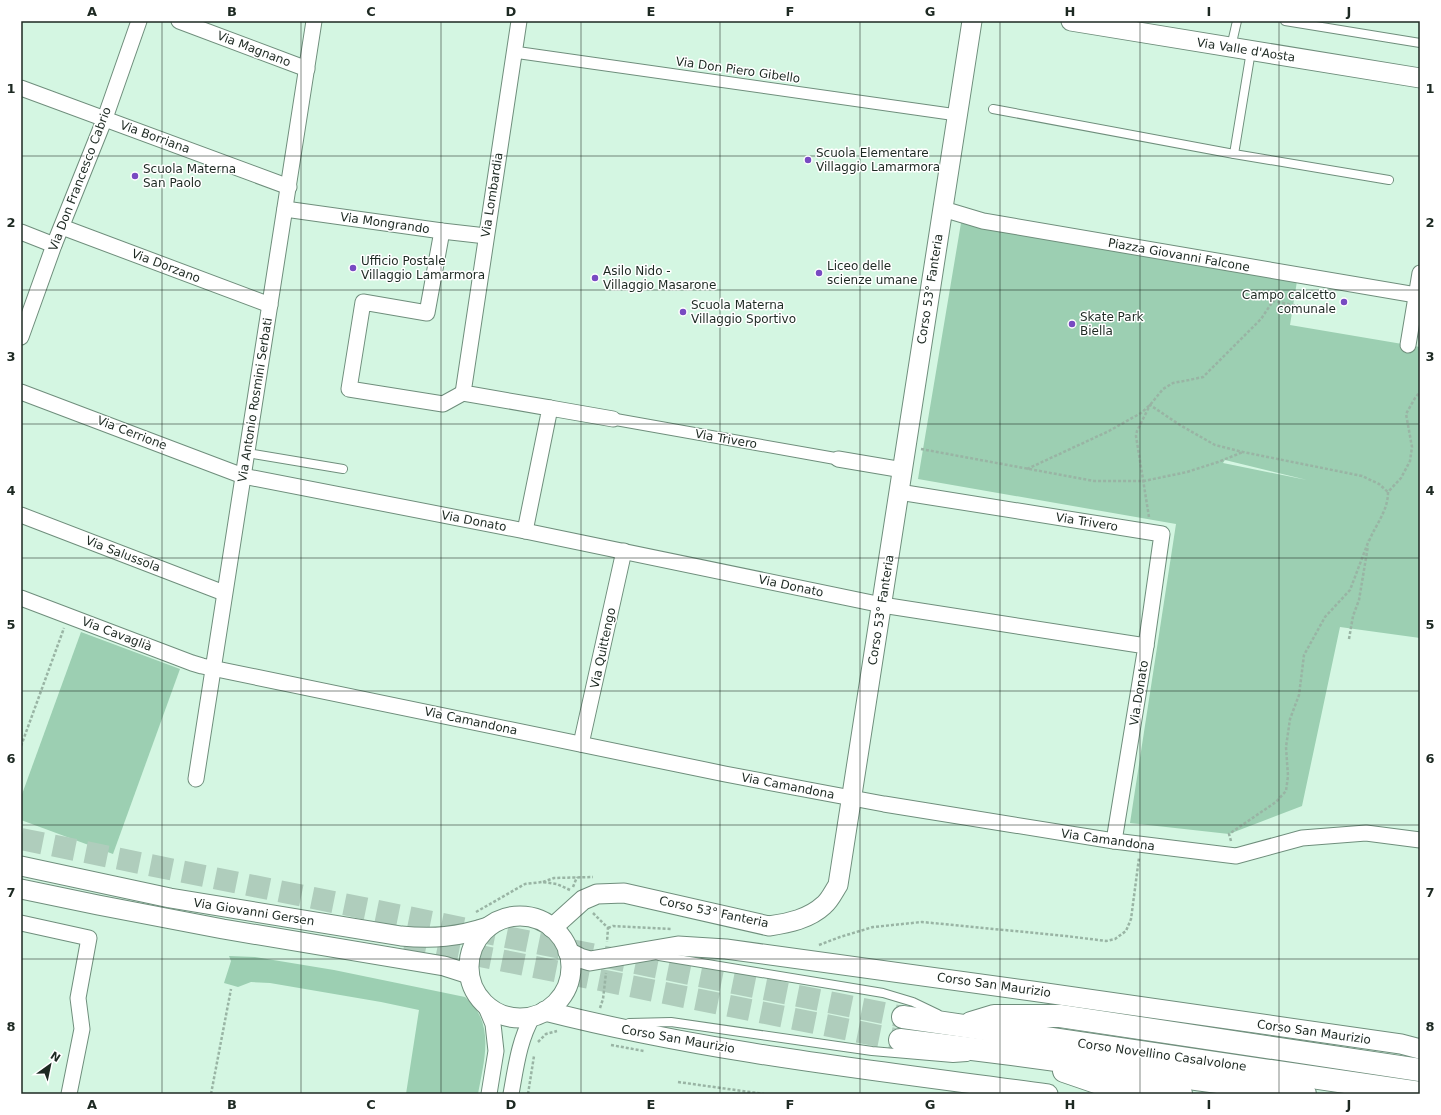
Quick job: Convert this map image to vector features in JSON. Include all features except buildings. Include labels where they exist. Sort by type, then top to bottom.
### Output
[{"type":"highway","points":[[962,1026],[994,1016],[1060,1016],[1420,1070]]},
{"type":"highway","name":"Corso Novellino Casalvolone","points":[[903,1017],[1420,1093]]},
{"type":"highway","name":"Corso Novellino Casalvolone","points":[[900,1040],[1305,1094]]},
{"type":"highway","points":[[1012,1054],[1100,1083],[1181,1094]]},
{"type":"street","name":"Via Don Francesco Cabrio","points":[[21,337],[54,245],[105,118],[140,21]]},
{"type":"street","name":"Via Magnano","points":[[179,21],[307,69]]},
{"type":"street","name":"Via Antonio Rosmini Serbati","points":[[196,778],[314,21]]},
{"type":"street","name":"Via Lombardia","points":[[463,393],[519,21]]},
{"type":"street","name":"Corso 53° Fanteria","points":[[552,928],[583,900],[597,894],[624,893],[769,926],[790,923],[809,916],[825,905],[838,885],[972,21]]},
{"type":"street","name":"Via Valle d'Aosta","points":[[1071,21],[1251,52],[1420,78]]},
{"type":"street","name":"Via Don Piero Gibello","points":[[514,52],[957,115]]},
{"type":"street","name":"Via Borriana","points":[[21,88],[289,187]]},
{"type":"street","name":"Via Mongrando","points":[[285,209],[486,236]]},
{"type":"street","name":"Piazza Giovanni Falcone","points":[[943,209],[983,221],[1416,295]]},
{"type":"street","name":"Via Dorzano","points":[[62,227],[270,305]]},
{"type":"street","points":[[442,231],[427,312],[362,302],[349,389],[443,404],[463,393],[550,408],[525,530]]},
{"type":"street","points":[[21,232],[54,245]]},
{"type":"street","points":[[1408,345],[1420,272]]},
{"type":"street","name":"Via Cerrione","points":[[21,392],[243,476]]},
{"type":"street","name":"Via Trivero","points":[[550,408],[903,470]]},
{"type":"street","name":"Via Donato","points":[[243,476],[525,530],[882,605],[1146,646],[1114,841]]},
{"type":"street","name":"Via Trivero","points":[[899,492],[1162,534],[1146,646]]},
{"type":"street","name":"Via Salussola","points":[[21,515],[224,593]]},
{"type":"street","name":"Via Quittengo","points":[[581,744],[624,551]]},
{"type":"street","name":"Via Cavaglià","points":[[21,598],[192,663],[214,667]]},
{"type":"street","name":"Via Camandona","points":[[214,667],[581,744],[852,798],[1141,845],[1236,856],[1302,838],[1366,833],[1420,840]]},
{"type":"street","name":"Via Giovanni Gersen","points":[[21,866],[170,898],[401,936],[426,938],[467,934],[488,927]]},
{"type":"street","name":"Via Giovanni Gersen","points":[[21,889],[224,929],[444,966],[469,974]]},
{"type":"street","points":[[511,1094],[519,1052],[528,1026],[539,1014],[556,1003],[564,992],[569,979],[571,965],[568,952],[562,938],[552,928],[540,920],[527,916],[513,916],[500,920],[488,927],[479,936],[472,948],[469,961],[469,974],[472,985],[477,996],[485,1005],[496,1012],[508,1017],[521,1018],[539,1014]]},
{"type":"street","points":[[21,923],[89,938],[78,998],[82,1029],[69,1094]]},
{"type":"street","name":"Corso San Maurizio","points":[[568,952],[580,958],[590,961],[598,961],[678,946],[726,949],[1032,990],[1401,1044],[1420,1049]]},
{"type":"street","points":[[485,1005],[493,1024],[496,1051],[489,1094]]},
{"type":"street","name":"Corso San Maurizio","points":[[539,1014],[678,1041],[1048,1094]]},
{"type":"lane","points":[[1231,48],[1237,21]]},
{"type":"lane","points":[[1285,21],[1420,43]]},
{"type":"lane","points":[[1234,154],[1251,52]]},
{"type":"lane","points":[[993,109],[1234,154],[1389,180]]},
{"type":"lane","points":[[247,453],[344,469]]},
{"type":"lane","points":[[640,952],[883,993],[913,1002],[962,1026]]},
{"type":"lane","points":[[595,1024],[671,1022],[872,1051],[953,1058],[1012,1054]]},
{"type":"path","points":[[1147,531],[1149,516],[1136,436],[1137,430],[1150,405],[1163,389],[1173,382],[1203,377],[1261,319],[1273,301],[1298,306]]},
{"type":"path","points":[[1236,856],[1229,834],[1276,802],[1286,791],[1288,776],[1286,747],[1290,720],[1299,695],[1304,655],[1325,617],[1350,590],[1369,540],[1380,522],[1388,500],[1388,492],[1401,478],[1410,461],[1412,447],[1406,414],[1420,392]]},
{"type":"path","points":[[1026,469],[1109,431],[1150,405]]},
{"type":"path","points":[[1150,405],[1180,425],[1215,445],[1362,476],[1379,484],[1388,492]]},
{"type":"path","points":[[906,446],[1094,481],[1144,481],[1187,472],[1243,452]]},
{"type":"path","points":[[1349,640],[1353,616],[1359,600],[1369,540]]},
{"type":"path","points":[[21,746],[68,615]]},
{"type":"path","points":[[817,946],[873,927],[922,922],[1106,941],[1115,939],[1126,931],[1131,919],[1141,845]]},
{"type":"path","points":[[571,891],[577,877]]},
{"type":"path","points":[[542,882],[554,878],[594,877]]},
{"type":"path","points":[[608,928],[613,926],[672,929]]},
{"type":"path","points":[[211,1094],[230,989]]},
{"type":"path","points":[[678,1082],[764,1094]]},
{"type":"green space","points":[[961,223],[1297,281],[1290,325],[1420,347],[1420,638],[1340,627],[1302,806],[1229,834],[1130,823],[1176,524],[918,479]],"holes":[[[1225,460],[1307,480],[1223,463]]]},
{"type":"green space","points":[[81,632],[180,669],[113,854],[21,820],[21,797]]},
{"type":"green space","points":[[229,956],[255,957],[334,970],[465,997],[475,1007],[481,1018],[484,1030],[485,1055],[478,1094],[406,1094],[419,1010],[270,983],[251,982],[238,987],[224,983],[231,961]]},
{"type":"tunnel","points":[[21,839],[903,1017]]},
{"type":"tunnel","points":[[405,941],[900,1040]]},
{"type":"place","name":"Scuola Elementare Villaggio Lamarmora","points":[[808,160]]},
{"type":"place","name":"Scuola Materna San Paolo","points":[[135,176]]},
{"type":"place","name":"Ufficio Postale Villaggio Lamarmora","points":[[353,268]]},
{"type":"place","name":"Liceo delle scienze umane","points":[[819,273]]},
{"type":"place","name":"Asilo Nido - Villaggio Masarone","points":[[595,278]]},
{"type":"place","name":"Campo calcetto comunale","points":[[1344,302]]},
{"type":"place","name":"Scuola Materna Villaggio Sportivo","points":[[683,312]]},
{"type":"place","name":"Skate Park Biella","points":[[1072,324]]}]
